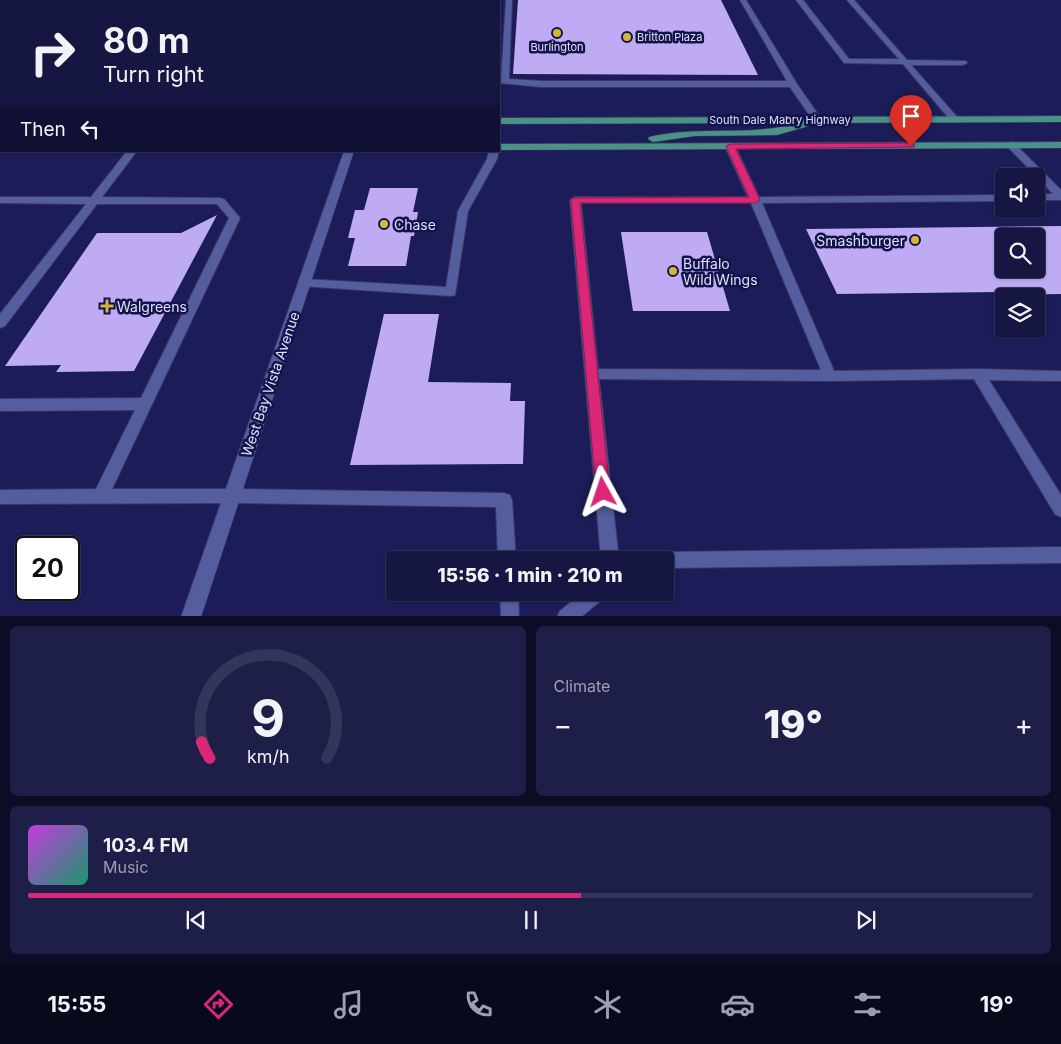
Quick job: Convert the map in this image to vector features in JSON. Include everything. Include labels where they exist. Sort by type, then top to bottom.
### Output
[{"type":"main road","name":"South Dale Mabry Highway","points":[[500,121],[1061,119]]},
{"type":"main road","points":[[603,146],[695,134],[777,132],[803,126],[813,120]]},
{"type":"main road","name":"South Dale Mabry Highway","points":[[500,147],[1061,145]]},
{"type":"street","name":"West Bay Vista Avenue","points":[[192,616],[349,152]]},
{"type":"lane","points":[[509,0],[502,81],[541,84],[793,84]]},
{"type":"lane","points":[[743,0],[813,120]]},
{"type":"lane","points":[[799,0],[847,62],[963,63]]},
{"type":"lane","points":[[850,0],[955,120]]},
{"type":"lane","points":[[1011,145],[1061,196]]},
{"type":"lane","points":[[730,146],[830,376]]},
{"type":"lane","points":[[0,323],[131,152]]},
{"type":"lane","points":[[304,283],[451,292],[463,211],[492,159],[494,152]]},
{"type":"lane","points":[[1045,197],[1061,196]]},
{"type":"lane","points":[[609,551],[575,200],[995,198]]},
{"type":"lane","points":[[0,200],[220,201],[235,218],[101,496]]},
{"type":"lane","points":[[592,374],[830,376],[978,374],[1061,376]]},
{"type":"lane","points":[[978,374],[1061,509]]},
{"type":"lane","points":[[0,405],[145,404]]},
{"type":"lane","points":[[0,497],[232,496],[504,500],[507,551]]},
{"type":"lane","points":[[674,560],[1061,554]]},
{"type":"lane","points":[[509,601],[510,616]]},
{"type":"lane","points":[[566,616],[586,601]]},
{"type":"building","name":"Britton Plaza","points":[[518,0],[721,0],[758,75],[513,74]]},
{"type":"building","name":"Chase","points":[[370,188],[418,188],[413,212],[418,212],[414,236],[411,236],[406,266],[348,266],[355,238],[348,238],[355,210],[364,210]]},
{"type":"building","name":"Walgreens","points":[[217,215],[134,371],[56,372],[61,365],[5,366],[97,233],[181,233]]},
{"type":"building","points":[[1061,226],[1061,294],[1045,294],[1045,288],[995,288],[995,292],[837,294],[806,229]]},
{"type":"building","name":"Buffalo Wild Wings","points":[[621,232],[707,232],[730,311],[633,311]]},
{"type":"building","points":[[384,314],[439,314],[428,382],[511,383],[510,401],[525,401],[523,464],[350,465]]},
{"type":"place","name":"Burlington","points":[[557,33]]},
{"type":"place","name":"Britton Plaza","points":[[627,37]]},
{"type":"place","name":"Chase","points":[[384,224]]},
{"type":"place","name":"Smashburger","points":[[915,240]]},
{"type":"place","name":"Buffalo Wild Wings","points":[[673,271]]},
{"type":"place","name":"Walgreens","points":[[107,306]]},
{"type":"route","points":[[603,492],[575,200],[755,200],[730,146],[911,146]]}]
